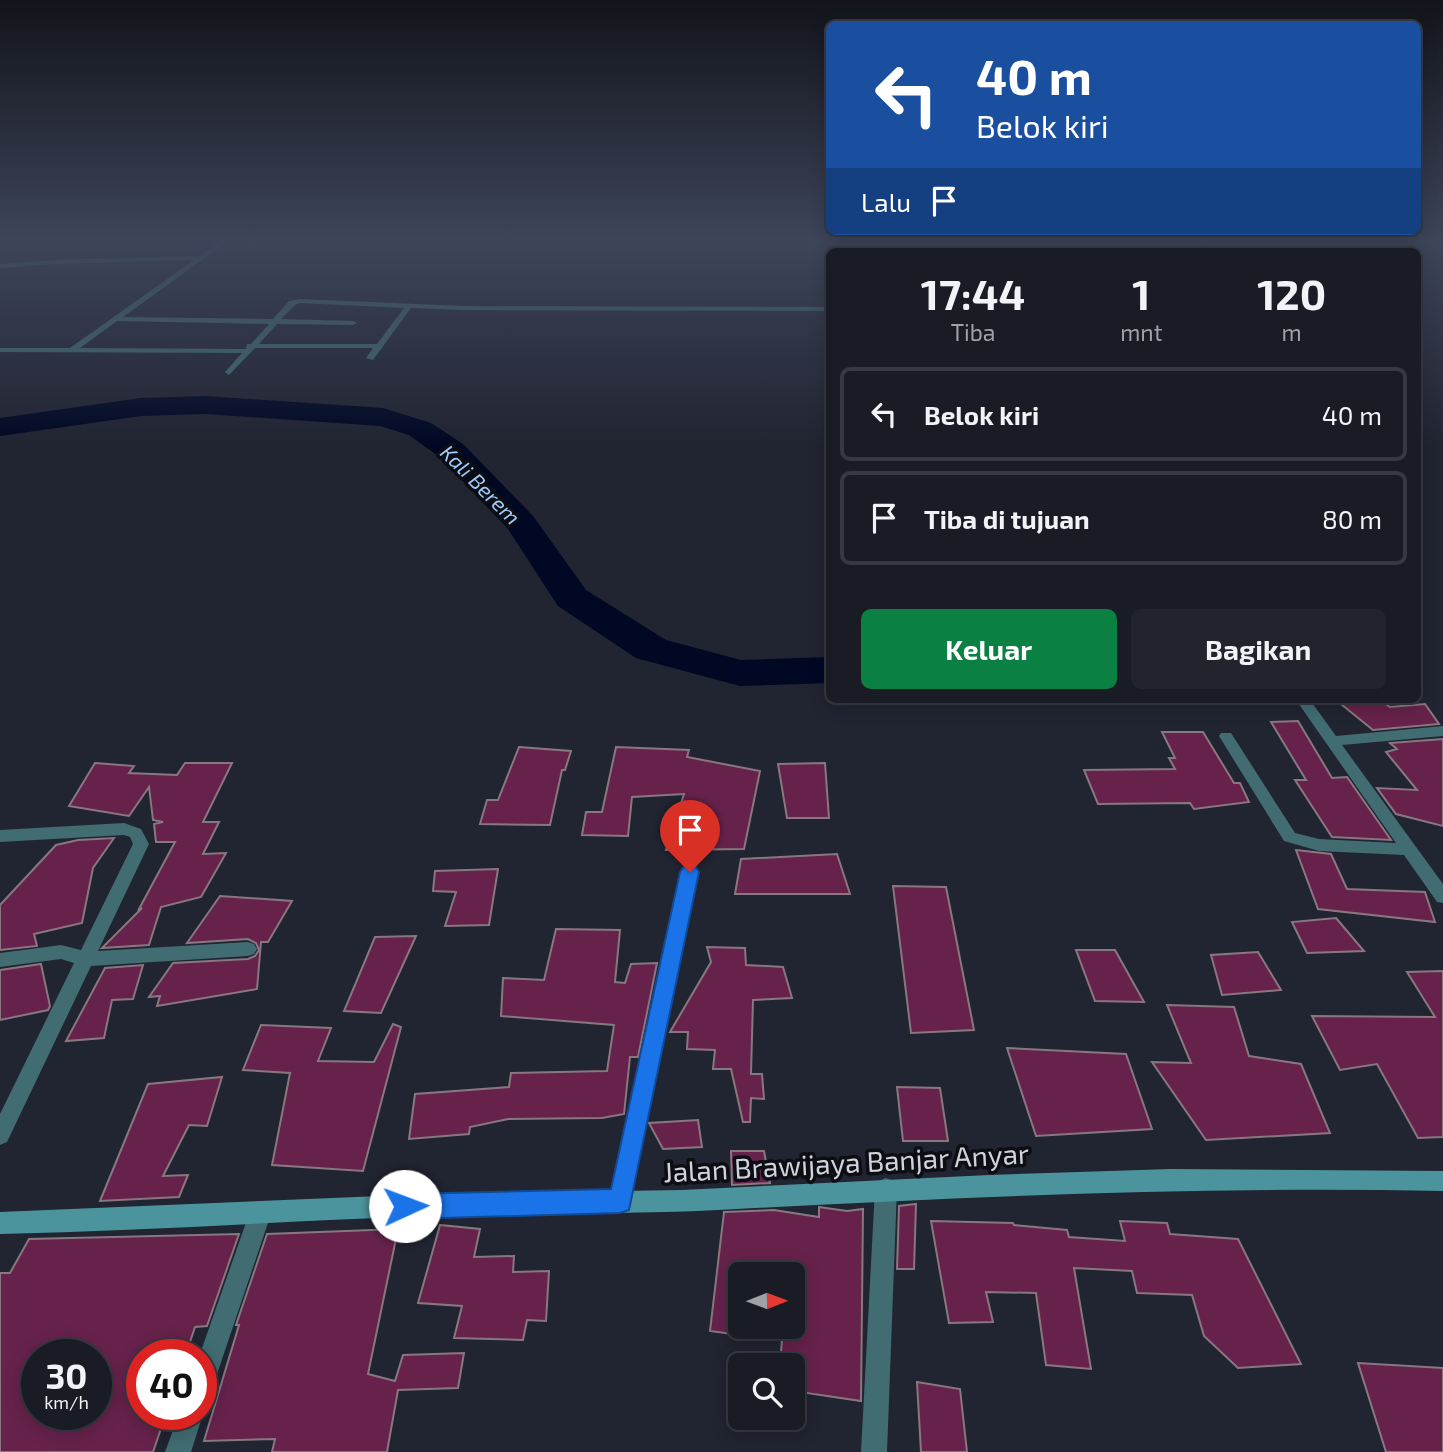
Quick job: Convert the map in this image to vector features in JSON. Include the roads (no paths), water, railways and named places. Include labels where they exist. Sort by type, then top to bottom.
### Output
[{"type":"street","points":[[73,349],[129,310]]},
{"type":"street","points":[[229,372],[286,310]]},
{"type":"street","points":[[370,358],[406,310]]},
{"type":"street","points":[[118,318],[353,323]]},
{"type":"street","points":[[0,350],[379,346]]},
{"type":"street","points":[[1305,703],[1443,897]]},
{"type":"street","points":[[1332,741],[1443,731]]},
{"type":"street","points":[[1226,736],[1290,837],[1319,845],[1408,849]]},
{"type":"street","points":[[0,836],[124,829],[134,831],[141,844],[0,1135]]},
{"type":"street","points":[[620,1201],[690,872]]},
{"type":"street","points":[[0,960],[61,952],[87,959],[248,949]]},
{"type":"street","name":"Jalan Brawijaya Banjar Anyar","points":[[0,1223],[429,1205],[715,1199],[886,1188],[1094,1180],[1443,1181]]},
{"type":"street","points":[[874,1452],[886,1188]]},
{"type":"street","points":[[217,1339],[260,1214]]},
{"type":"street","points":[[178,1452],[186,1430]]},
{"type":"waterway","name":"Kali Berem","points":[[0,427],[141,407],[205,405],[383,417],[420,429],[452,451],[521,523],[572,598],[651,649],[740,673],[826,670]]}]
